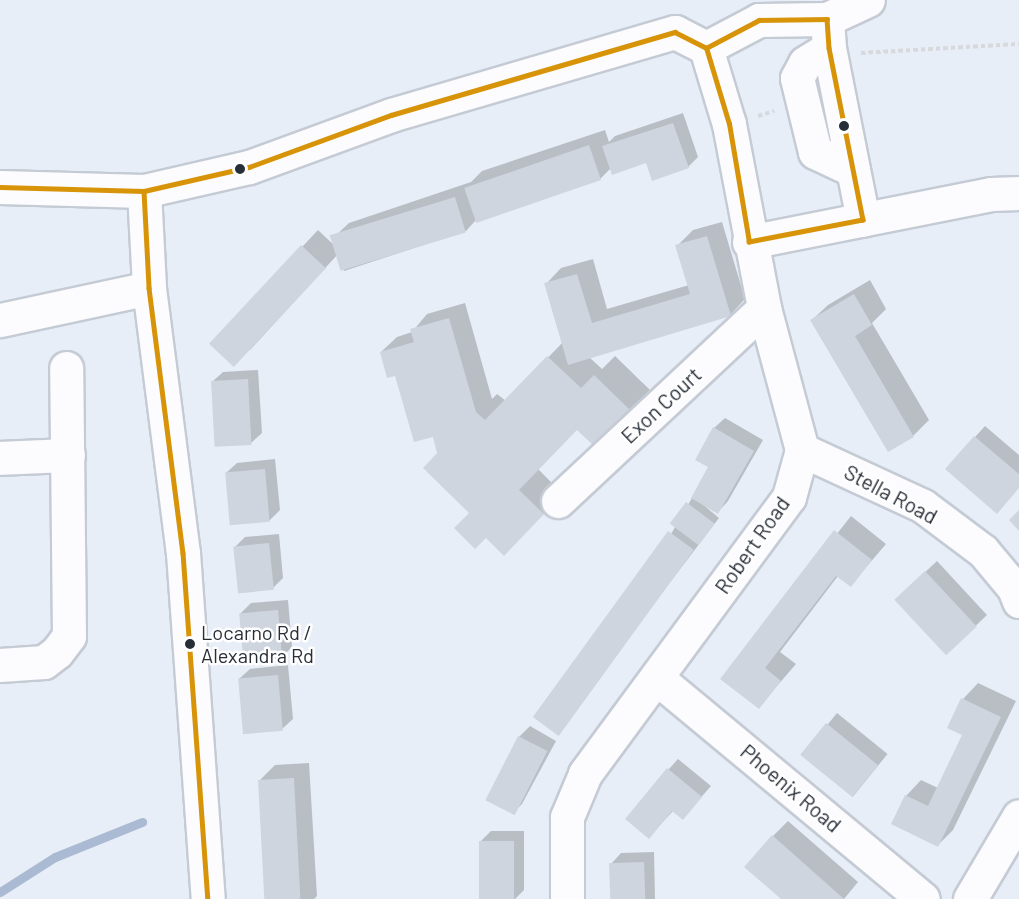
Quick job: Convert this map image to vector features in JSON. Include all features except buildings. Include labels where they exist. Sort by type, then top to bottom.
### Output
[{"type":"street","points":[[854,170],[815,152],[797,78],[805,63],[868,0]]},
{"type":"street","points":[[706,48],[759,20],[829,40]]},
{"type":"street","points":[[0,187],[144,191],[249,167],[391,115],[675,32],[706,48],[729,124],[749,242],[802,450]]},
{"type":"street","points":[[829,40],[863,219]]},
{"type":"street","points":[[144,191],[149,288],[183,553],[208,899]]},
{"type":"street","points":[[749,242],[991,194],[1019,194]]},
{"type":"street","points":[[0,320],[149,288]]},
{"type":"street","name":"Exon Court","points":[[558,501],[764,308]]},
{"type":"street","points":[[0,665],[44,662],[57,652],[69,636],[66,369]]},
{"type":"street","name":"Stella Road","points":[[802,450],[923,506],[983,551],[1014,588],[1019,601]]},
{"type":"street","name":"Robert Road","points":[[567,899],[567,817],[585,774],[658,680],[789,497],[802,450]]},
{"type":"street","points":[[0,458],[68,455]]},
{"type":"street","name":"Phoenix Road","points":[[658,680],[923,899]]},
{"type":"street","points":[[970,899],[1019,816]]},
{"type":"path","points":[[829,40],[1019,44]]},
{"type":"path","points":[[729,124],[803,104]]},
{"type":"waterway","points":[[0,892],[55,857],[142,822]]},
{"type":"transit line","points":[[827,19],[829,48],[863,220],[749,242],[729,124],[706,48],[759,20],[827,19]]},
{"type":"transit line","points":[[0,187],[144,191],[249,167],[391,115],[675,32],[706,48]]},
{"type":"transit line","points":[[144,191],[149,288],[183,553],[208,899]]},
{"type":"place","name":"Locarno Rd / Alexandra Rd","points":[[190,644]]}]
